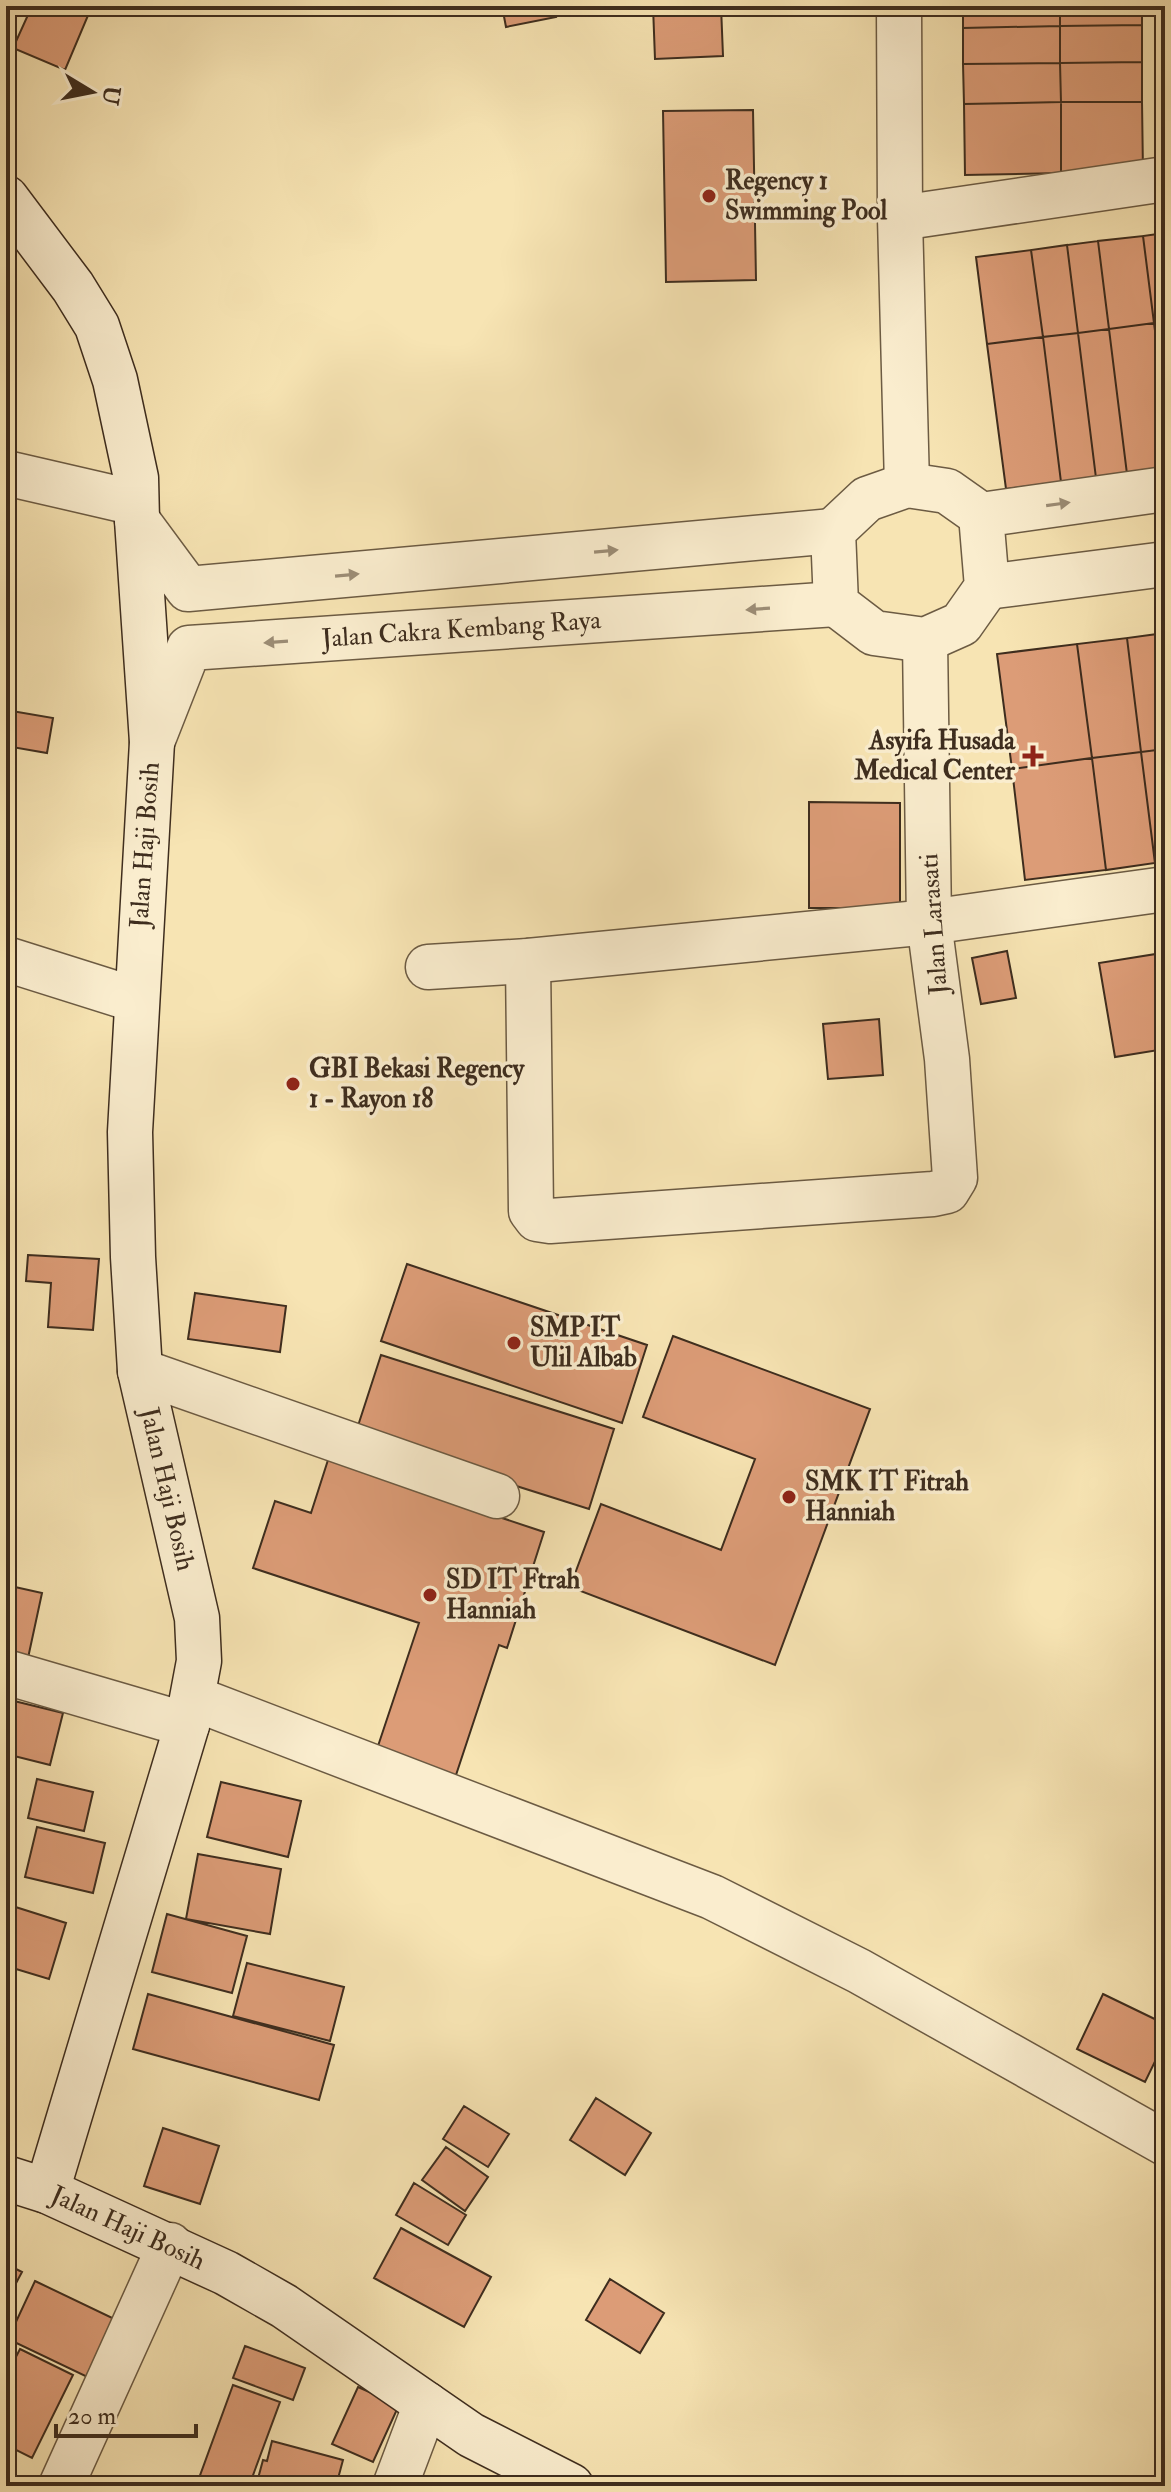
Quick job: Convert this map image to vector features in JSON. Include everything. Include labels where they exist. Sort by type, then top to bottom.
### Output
[{"type":"street","points":[[899,6],[900,218],[907,485]]},
{"type":"street","points":[[900,218],[1165,179]]},
{"type":"street","name":"Jalan Haji Bosih","points":[[6,198],[73,287],[97,326],[115,380],[136,478],[152,742],[130,1132],[140,1371],[197,1618],[199,1661],[190,1712],[47,2191],[226,2273],[284,2306],[471,2435],[571,2486]]},
{"type":"street","points":[[6,473],[136,512],[188,589],[189,648],[152,742]]},
{"type":"street","points":[[188,589],[833,531],[867,499],[907,485],[947,491],[981,515],[1165,489]]},
{"type":"street","points":[[833,531],[836,604],[874,633],[925,640],[961,624],[987,587],[981,515]]},
{"type":"street","points":[[987,587],[1165,564]]},
{"type":"street","name":"Jalan Cakra Kembang Raya","points":[[189,648],[836,604]]},
{"type":"street","name":"Jalan Larasati","points":[[528,961],[531,1211],[537,1219],[550,1221],[947,1191],[955,1178],[947,1059],[929,922],[925,640]]},
{"type":"street","points":[[428,967],[528,961],[929,922],[1165,889]]},
{"type":"street","points":[[6,959],[136,1000]]},
{"type":"street","points":[[140,1371],[497,1496]]},
{"type":"street","points":[[6,1672],[190,1712],[712,1897],[859,1971],[1165,2143]]},
{"type":"street","points":[[6,2178],[47,2191]]},
{"type":"street","points":[[61,2486],[170,2245]]},
{"type":"street","points":[[395,2486],[426,2404]]},
{"type":"building","points":[[32,6],[92,6],[65,70],[13,48]]},
{"type":"building","points":[[502,6],[553,6],[556,17],[506,27]]},
{"type":"building","points":[[653,6],[721,6],[723,56],[655,59]]},
{"type":"building","points":[[963,6],[1060,6],[1060,26],[963,28]]},
{"type":"building","points":[[1060,6],[1142,6],[1142,25],[1060,26]]},
{"type":"building","points":[[1142,25],[1142,62],[1060,63],[1060,26]]},
{"type":"building","points":[[1060,26],[1060,63],[963,64],[963,28]]},
{"type":"building","points":[[1142,62],[1142,102],[1061,102],[1060,63]]},
{"type":"building","points":[[1060,63],[1061,102],[964,104],[963,64]]},
{"type":"building","points":[[1061,102],[1061,173],[965,175],[964,104]]},
{"type":"building","points":[[1061,102],[1142,102],[1143,172],[1061,173]]},
{"type":"building","name":"Regency 1 Swimming Pool","points":[[753,110],[756,280],[666,282],[663,111]]},
{"type":"building","points":[[1165,233],[1165,322],[1154,323],[1143,236]]},
{"type":"building","points":[[1143,236],[1154,323],[1109,329],[1098,241]]},
{"type":"building","points":[[1098,241],[1109,329],[1078,333],[1067,245]]},
{"type":"building","points":[[1067,245],[1078,333],[1043,337],[1031,250]]},
{"type":"building","points":[[1031,250],[1043,337],[987,344],[976,257]]},
{"type":"building","points":[[1165,322],[1165,408],[1154,323]]},
{"type":"building","points":[[1154,323],[1165,408],[1165,469],[1127,474],[1109,329]]},
{"type":"building","points":[[1109,329],[1127,474],[1096,478],[1078,333]]},
{"type":"building","points":[[1078,333],[1096,478],[1061,482],[1043,337]]},
{"type":"building","points":[[1043,337],[1061,482],[1006,489],[987,344]]},
{"type":"building","points":[[1165,633],[1165,749],[1141,752],[1127,638]]},
{"type":"building","points":[[1127,638],[1141,752],[1092,758],[1077,644]]},
{"type":"building","points":[[1077,644],[1092,758],[1012,769],[997,654]]},
{"type":"building","points":[[6,710],[53,718],[47,753],[6,746]]},
{"type":"building","points":[[1165,749],[1165,862],[1155,863],[1141,752]]},
{"type":"building","points":[[1141,752],[1155,863],[1106,870],[1092,758]]},
{"type":"building","points":[[1092,758],[1106,870],[1025,880],[1012,769]]},
{"type":"building","points":[[809,802],[900,803],[900,908],[809,908]]},
{"type":"building","points":[[1007,951],[1016,998],[981,1004],[972,958]]},
{"type":"building","points":[[1165,952],[1165,1005],[1156,954]]},
{"type":"building","points":[[1156,954],[1165,1005],[1165,1049],[1115,1057],[1099,963]]},
{"type":"building","points":[[879,1019],[883,1075],[828,1079],[823,1024]]},
{"type":"building","points":[[28,1255],[99,1259],[93,1330],[48,1327],[51,1283],[26,1281]]},
{"type":"building","name":"SMP IT Ulil Albab","points":[[407,1264],[647,1345],[622,1423],[381,1341]]},
{"type":"building","points":[[195,1293],[286,1306],[280,1352],[188,1339]]},
{"type":"building","name":"SMK IT Fitrah Hanniah","points":[[673,1336],[870,1409],[775,1665],[570,1587],[601,1504],[721,1550],[755,1459],[643,1417]]},
{"type":"building","name":"SMP IT Ulil Albab","points":[[381,1355],[614,1429],[589,1509],[355,1435]]},
{"type":"building","name":"SD IT Ftrah Hanniah","points":[[328,1460],[544,1532],[507,1648],[499,1645],[455,1778],[376,1752],[419,1623],[253,1568],[275,1501],[311,1513]]},
{"type":"building","points":[[6,1585],[42,1593],[28,1658],[6,1653]]},
{"type":"building","points":[[6,1699],[63,1713],[50,1765],[6,1754]]},
{"type":"building","points":[[37,1779],[93,1792],[84,1831],[28,1818]]},
{"type":"building","points":[[221,1782],[301,1801],[288,1857],[207,1837]]},
{"type":"building","points":[[1165,1818],[1165,1900],[1160,1900]]},
{"type":"building","points":[[37,1827],[105,1843],[93,1893],[25,1877]]},
{"type":"building","points":[[198,1854],[281,1869],[270,1934],[186,1919]]},
{"type":"building","points":[[6,1904],[66,1923],[49,1979],[6,1966]]},
{"type":"building","points":[[167,1914],[247,1936],[232,1993],[152,1972]]},
{"type":"building","points":[[247,1963],[344,1987],[330,2041],[233,2016]]},
{"type":"building","points":[[148,1994],[334,2045],[319,2100],[133,2049]]},
{"type":"building","points":[[1103,1994],[1165,2024],[1165,2041],[1145,2082],[1077,2049]]},
{"type":"building","points":[[596,2098],[651,2133],[625,2175],[570,2140]]},
{"type":"building","points":[[464,2106],[509,2134],[488,2167],[443,2139]]},
{"type":"building","points":[[163,2128],[219,2146],[200,2204],[144,2186]]},
{"type":"building","points":[[446,2147],[488,2177],[465,2211],[422,2180]]},
{"type":"building","points":[[414,2183],[466,2215],[448,2245],[396,2215]]},
{"type":"building","points":[[401,2228],[491,2277],[464,2327],[374,2278]]},
{"type":"building","points":[[6,2264],[22,2272],[6,2302]]},
{"type":"building","points":[[610,2279],[664,2313],[640,2353],[586,2320]]},
{"type":"building","points":[[35,2281],[129,2326],[102,2384],[8,2339]]},
{"type":"building","points":[[245,2346],[305,2368],[293,2400],[233,2378]]},
{"type":"building","points":[[20,2349],[73,2375],[32,2458],[6,2445],[6,2376]]},
{"type":"building","points":[[233,2385],[280,2402],[249,2486],[212,2486],[198,2481]]},
{"type":"building","points":[[358,2387],[399,2405],[373,2462],[332,2444]]},
{"type":"building","points":[[272,2441],[343,2460],[336,2486],[256,2486]]},
{"type":"place","name":"Regency 1 Swimming Pool","points":[[709,196]]},
{"type":"place","name":"Asyifa Husada Medical Center","points":[[1033,756]]},
{"type":"place","name":"GBI Bekasi Regency 1 - Rayon 18","points":[[293,1084]]},
{"type":"place","name":"SMP IT Ulil Albab","points":[[514,1343]]},
{"type":"place","name":"SMK IT Fitrah Hanniah","points":[[789,1497]]},
{"type":"place","name":"SD IT Ftrah Hanniah","points":[[430,1595]]}]
